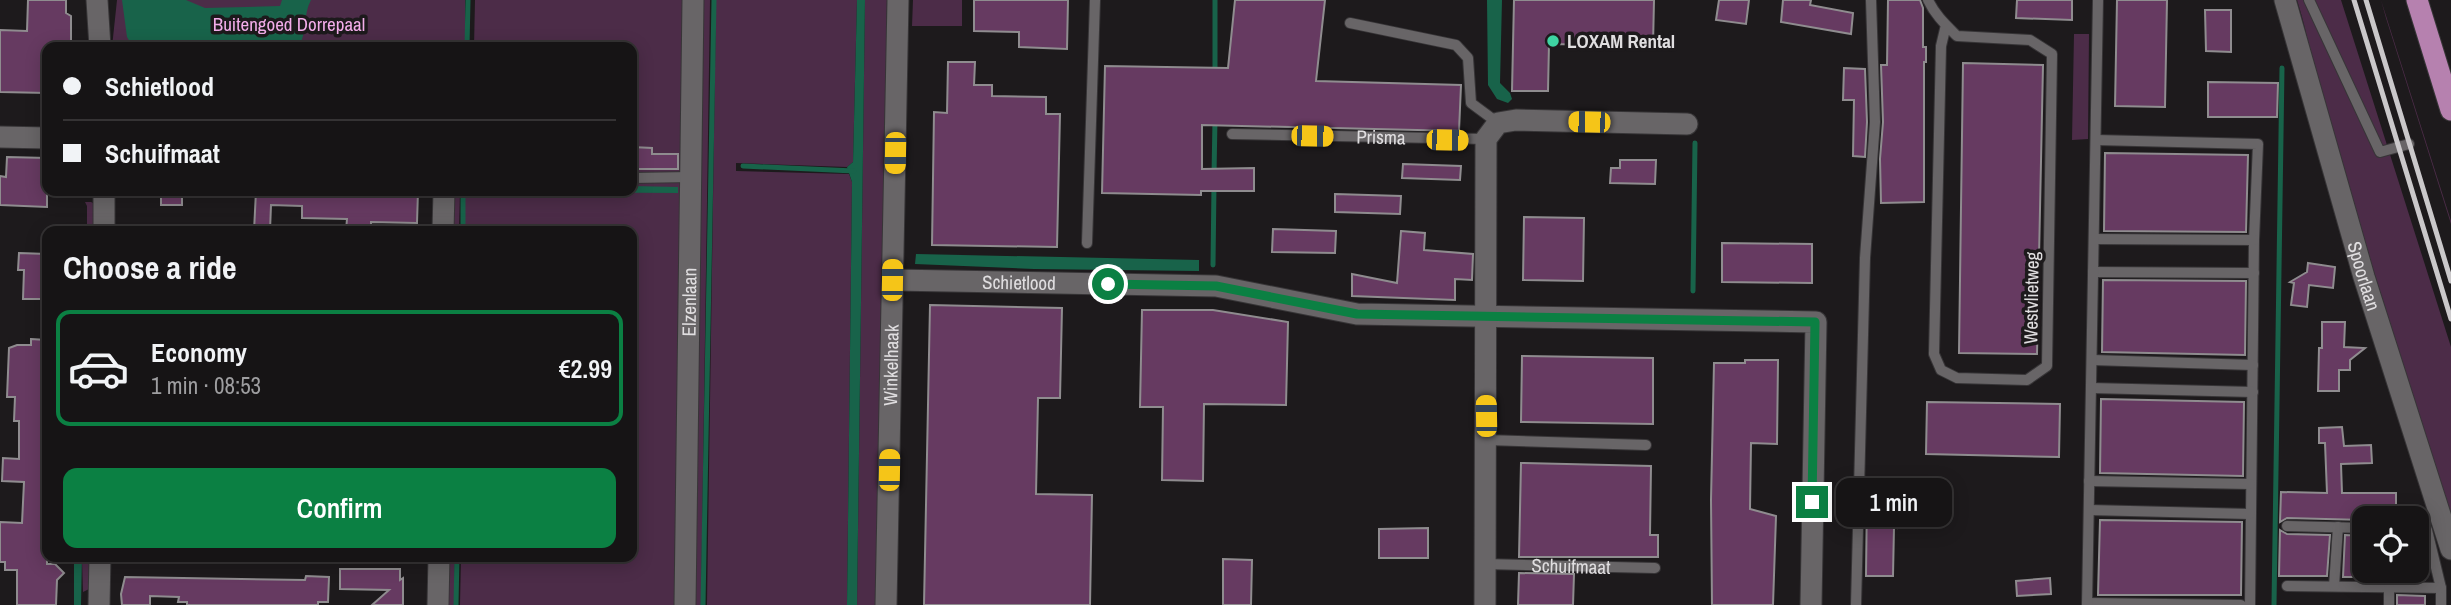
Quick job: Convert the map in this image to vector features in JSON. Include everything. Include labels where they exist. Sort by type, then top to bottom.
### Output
[{"type":"highway","points":[[2417,0],[2451,110]]},
{"type":"street","points":[[97,0],[100,42]]},
{"type":"street","name":"Elzenlaan","points":[[685,605],[693,0]]},
{"type":"street","name":"Winkelhaak","points":[[886,605],[898,0]]},
{"type":"street","name":"Spoorlaan","points":[[2285,0],[2364,277],[2451,549]]},
{"type":"street","name":"Prisma","points":[[1492,131],[1516,120],[1687,124]]},
{"type":"street","points":[[1485,605],[1485,317],[1492,131]]},
{"type":"street","points":[[0,137],[42,138]]},
{"type":"street","points":[[104,196],[104,226]]},
{"type":"street","points":[[443,226],[444,196]]},
{"type":"street","name":"Schietlood","points":[[892,280],[1216,286],[1357,314],[1815,322],[1811,605]]},
{"type":"street","points":[[99,605],[100,562]]},
{"type":"street","points":[[438,605],[439,562]]},
{"type":"lane","points":[[1087,243],[1095,0]]},
{"type":"lane","points":[[1856,605],[1866,258],[1875,122],[1871,0]]},
{"type":"lane","points":[[1928,0],[1934,13],[1946,25]]},
{"type":"lane","points":[[2098,0],[2087,604],[2241,605]]},
{"type":"lane","points":[[2309,0],[2381,152],[2409,144]]},
{"type":"lane","points":[[1350,23],[1456,45],[1468,58],[1471,103],[1492,131]]},
{"type":"lane","name":"Westvlietweg","points":[[1946,25],[1957,36],[2030,40],[2052,54],[2047,366],[2027,380],[1957,378],[1941,370],[1934,354],[1941,46],[1946,25]]},
{"type":"lane","name":"Prisma","points":[[1232,134],[1492,131]]},
{"type":"lane","points":[[2096,141],[2258,144],[2253,273],[2250,605]]},
{"type":"lane","points":[[637,178],[691,177]]},
{"type":"lane","points":[[2094,239],[2254,240]]},
{"type":"lane","points":[[2093,272],[2253,273]]},
{"type":"lane","points":[[2092,360],[2253,365]]},
{"type":"lane","points":[[2091,388],[2253,392]]},
{"type":"lane","points":[[1486,440],[1646,445]]},
{"type":"lane","points":[[2089,481],[2250,484]]},
{"type":"lane","points":[[2089,510],[2250,514]]},
{"type":"lane","points":[[2287,526],[2352,528]]},
{"type":"lane","points":[[2334,586],[2337,527]]},
{"type":"lane","points":[[2429,538],[2441,588],[2441,605]]},
{"type":"lane","name":"Schuifmaat","points":[[1485,564],[1655,568]]},
{"type":"lane","points":[[2287,586],[2441,588]]},
{"type":"lane","points":[[2389,587],[2389,605]]},
{"type":"green space","name":"Buitengoed Dorrepaal","points":[[117,0],[465,0],[465,42],[113,42]]},
{"type":"green space","points":[[475,0],[683,0],[674,605],[460,605],[461,562],[637,562],[637,226],[465,226],[465,196],[637,196],[637,42],[474,42]]},
{"type":"green space","points":[[701,0],[710,0],[701,605],[693,605]]},
{"type":"green space","points":[[716,0],[857,0],[853,162],[847,167],[736,163],[736,171],[849,174],[852,182],[847,605],[707,605]]},
{"type":"green space","points":[[865,0],[887,0],[877,605],[857,605]]},
{"type":"green space","points":[[913,0],[962,0],[962,26],[912,26]]},
{"type":"green space","points":[[2297,0],[2341,0],[2451,347],[2451,515],[2325,113]]},
{"type":"green space","points":[[2381,0],[2451,221],[2451,224],[2386,18]]},
{"type":"green space","points":[[2074,34],[2089,34],[2088,139],[2072,140]]},
{"type":"green space","points":[[452,196],[460,196],[459,226],[451,226]]},
{"type":"green space","points":[[85,202],[97,205],[96,226],[87,226]]},
{"type":"green space","points":[[82,562],[86,562],[91,563],[91,588],[83,592]]},
{"type":"green space","points":[[446,562],[455,562],[454,605],[446,605]]},
{"type":"shaded area","points":[[122,0],[186,0],[205,8],[280,6],[282,0],[311,0],[301,42],[130,42]]},
{"type":"shaded area","points":[[857,0],[865,0],[857,605],[847,605],[852,182],[847,167],[853,162]]},
{"type":"shaded area","points":[[1487,0],[1502,0],[1500,83],[1510,93],[1512,99],[1508,103],[1497,99],[1488,85]]},
{"type":"shaded area","points":[[637,186],[678,187],[678,193],[637,193]]},
{"type":"shaded area","points":[[916,254],[1199,260],[1199,271],[915,264]]},
{"type":"shaded area","points":[[74,562],[82,562],[81,605],[74,605]]},
{"type":"building","points":[[28,0],[66,0],[66,13],[71,16],[71,42],[42,42],[42,93],[0,92],[0,30],[27,31]]},
{"type":"building","points":[[974,0],[1068,0],[1067,49],[1019,47],[1019,32],[974,31]]},
{"type":"building","points":[[1235,0],[1325,0],[1316,81],[1461,85],[1459,131],[1202,125],[1202,169],[1254,168],[1254,191],[1201,191],[1201,195],[1102,193],[1105,66],[1228,68]]},
{"type":"building","points":[[1514,0],[1654,0],[1653,46],[1549,44],[1548,91],[1512,91]]},
{"type":"building","points":[[1719,0],[1749,0],[1746,24],[1716,20]]},
{"type":"building","points":[[1783,0],[1811,0],[1810,5],[1853,13],[1851,34],[1781,22]]},
{"type":"building","points":[[1888,0],[1920,0],[1923,8],[1923,47],[1926,47],[1924,202],[1881,203],[1881,65],[1887,65]]},
{"type":"building","points":[[2017,0],[2072,0],[2072,20],[2016,18]]},
{"type":"building","points":[[2117,0],[2167,0],[2165,107],[2115,106]]},
{"type":"building","points":[[2205,10],[2231,10],[2231,52],[2206,51]]},
{"type":"building","points":[[948,62],[975,62],[974,85],[992,85],[992,96],[1046,97],[1046,114],[1060,114],[1057,247],[932,245],[934,112],[947,113]]},
{"type":"building","points":[[1963,63],[2043,65],[2037,354],[1959,353]]},
{"type":"building","points":[[1844,68],[1865,69],[1865,157],[1853,156],[1854,100],[1843,100]]},
{"type":"building","points":[[2208,82],[2278,83],[2277,117],[2208,117]]},
{"type":"building","points":[[637,147],[652,148],[652,154],[678,154],[678,169],[637,169]]},
{"type":"building","points":[[2105,153],[2248,155],[2246,232],[2104,231]]},
{"type":"building","points":[[7,157],[42,158],[42,196],[47,196],[47,207],[0,205],[0,176],[6,177]]},
{"type":"building","points":[[1620,160],[1656,160],[1655,184],[1610,183],[1611,168],[1620,168]]},
{"type":"building","points":[[1403,164],[1461,166],[1460,180],[1402,178]]},
{"type":"building","points":[[1335,194],[1401,196],[1400,214],[1335,212]]},
{"type":"building","points":[[161,196],[182,196],[182,205],[161,205]]},
{"type":"building","points":[[256,196],[418,196],[417,223],[371,222],[371,226],[346,226],[347,219],[302,218],[302,206],[271,205],[270,226],[254,226]]},
{"type":"building","points":[[1524,217],[1584,218],[1583,281],[1523,280]]},
{"type":"building","points":[[1273,229],[1336,231],[1335,253],[1272,252]]},
{"type":"building","points":[[1401,231],[1425,233],[1424,250],[1473,254],[1472,280],[1455,279],[1455,300],[1352,296],[1352,274],[1397,283]]},
{"type":"building","points":[[1722,243],[1812,244],[1812,283],[1722,282]]},
{"type":"building","points":[[19,253],[42,254],[42,299],[23,299],[24,270],[18,270]]},
{"type":"building","points":[[2308,263],[2335,267],[2333,288],[2309,285],[2307,307],[2291,305],[2294,283],[2290,282],[2307,272]]},
{"type":"building","points":[[2103,280],[2246,281],[2245,355],[2102,352]]},
{"type":"building","points":[[930,305],[1062,308],[1060,398],[1038,398],[1036,494],[1092,495],[1090,605],[924,605]]},
{"type":"building","points":[[1142,310],[1213,310],[1288,322],[1286,405],[1204,404],[1203,481],[1162,480],[1163,407],[1140,407]]},
{"type":"building","points":[[2322,322],[2345,322],[2344,347],[2365,348],[2350,360],[2350,370],[2339,370],[2339,391],[2318,391]]},
{"type":"building","points":[[31,339],[42,340],[42,562],[55,564],[64,573],[57,580],[56,605],[17,605],[17,570],[5,570],[5,562],[0,562],[0,522],[22,523],[24,482],[2,481],[3,458],[19,459],[19,421],[14,421],[15,397],[7,397],[9,348],[31,345]]},
{"type":"building","points":[[1522,356],[1653,358],[1653,424],[1521,422]]},
{"type":"building","points":[[1745,360],[1778,360],[1777,444],[1751,443],[1750,509],[1776,516],[1773,605],[1712,605],[1714,363],[1745,363]]},
{"type":"building","points":[[2101,399],[2244,402],[2243,476],[2100,473]]},
{"type":"building","points":[[1927,402],[2060,404],[2059,457],[1926,454]]},
{"type":"building","points":[[2342,427],[2344,446],[2371,445],[2372,463],[2341,464],[2342,493],[2396,493],[2396,506],[2352,506],[2352,520],[2287,518],[2280,522],[2281,492],[2327,493],[2325,443],[2319,443],[2319,428]]},
{"type":"building","points":[[1521,463],[1651,466],[1650,535],[1658,535],[1658,557],[1519,557]]},
{"type":"building","points":[[1898,493],[1893,576],[1866,576],[1867,494]]},
{"type":"building","points":[[2100,520],[2242,522],[2241,595],[2098,595]]},
{"type":"building","points":[[1428,528],[1428,558],[1379,558],[1379,529]]},
{"type":"building","points":[[2280,530],[2287,534],[2330,535],[2327,576],[2279,576]]},
{"type":"building","points":[[2345,535],[2352,535],[2352,577],[2343,577]]},
{"type":"building","points":[[1223,559],[1252,560],[1251,605],[1223,605]]},
{"type":"building","points":[[340,569],[400,569],[400,580],[403,578],[403,605],[372,605],[389,590],[340,589]]},
{"type":"building","points":[[1519,573],[1574,574],[1573,605],[1518,605]]},
{"type":"building","points":[[306,576],[329,577],[328,602],[318,602],[318,605],[187,605],[187,602],[178,602],[179,597],[150,596],[150,605],[122,605],[121,594],[125,577],[305,580]]},
{"type":"building","points":[[2050,578],[2051,594],[2017,596],[2016,581]]},
{"type":"building","points":[[2397,595],[2425,596],[2425,605],[2397,605]]},
{"type":"waterway","points":[[467,42],[468,0]]},
{"type":"waterway","points":[[703,605],[714,0]]},
{"type":"waterway","points":[[1215,0],[1215,74]]},
{"type":"waterway","points":[[2274,605],[2282,68]]},
{"type":"waterway","points":[[1214,175],[1215,119]]},
{"type":"waterway","points":[[1693,291],[1695,143]]},
{"type":"waterway","points":[[743,166],[854,171]]},
{"type":"waterway","points":[[1213,265],[1214,185]]},
{"type":"waterway","points":[[463,196],[463,226]]},
{"type":"waterway","points":[[456,605],[457,562]]},
{"type":"railway","points":[[2354,0],[2451,319]]},
{"type":"railway","points":[[2366,0],[2451,281]]},
{"type":"place","name":"LOXAM Rental","points":[[1553,41]]},
{"type":"route","points":[[1108,284],[1216,286],[1357,314],[1815,322],[1812,502]]}]
